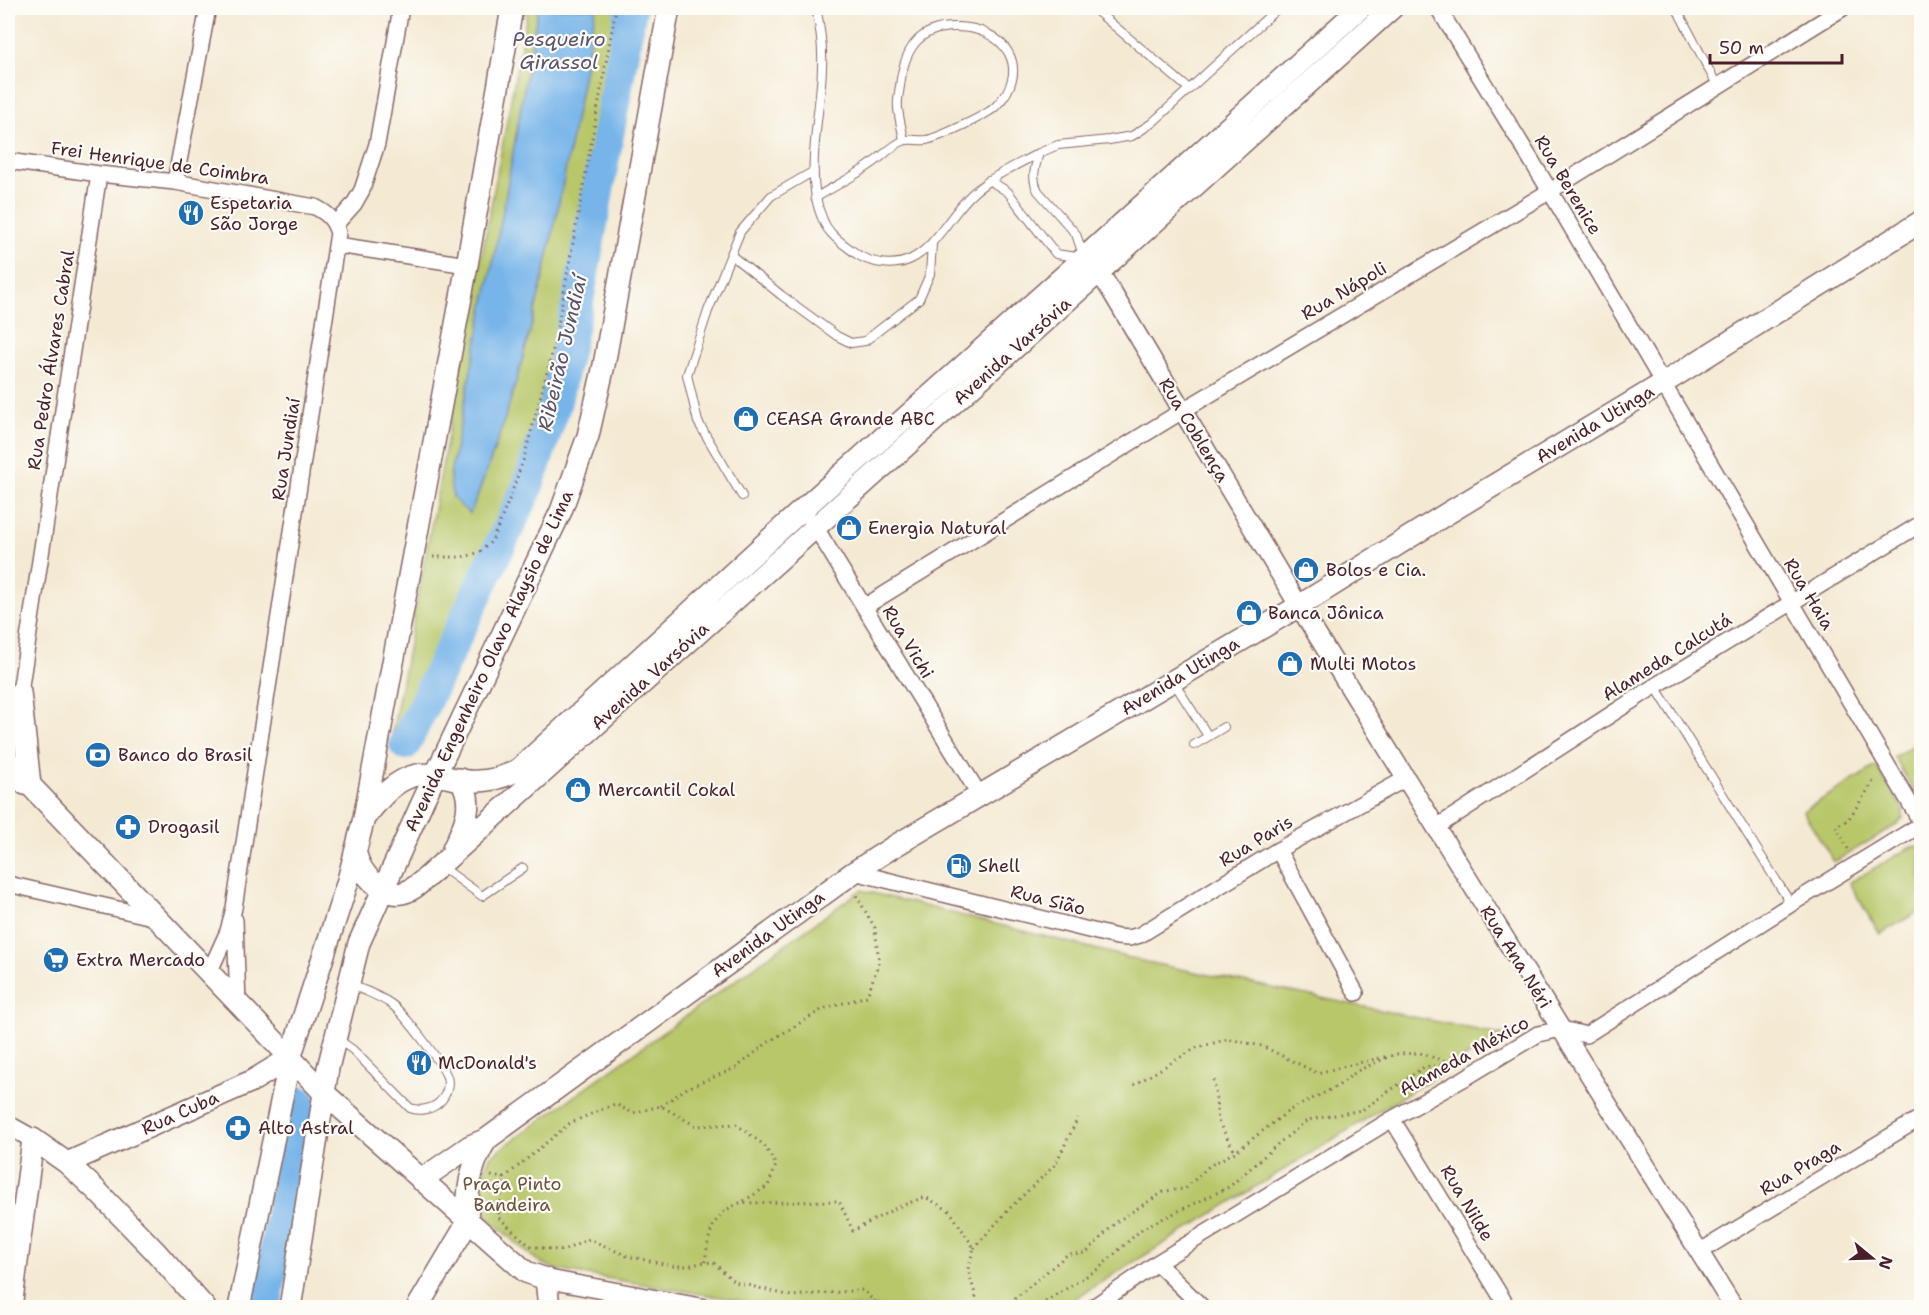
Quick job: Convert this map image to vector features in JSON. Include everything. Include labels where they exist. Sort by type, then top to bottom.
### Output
[{"type":"main road","points":[[239,1308],[290,1058],[356,854],[364,818],[513,8]]},
{"type":"main road","name":"Avenida Engenheiro Olavo Alaysio de Lima","points":[[290,1308],[324,1093],[335,1037],[359,943],[436,774],[561,511],[588,436],[604,365],[669,8]]},
{"type":"main road","name":"Avenida Varsóvia","points":[[1092,265],[1360,8]]},
{"type":"main road","name":"Avenida Varsóvia","points":[[436,774],[477,781],[508,775],[519,769],[809,518],[1092,265],[1392,8]]},
{"type":"main road","name":"Avenida Utinga","points":[[421,1180],[470,1146],[487,1139],[850,875],[893,847],[1299,606],[1457,507],[1662,384],[1922,221]]},
{"type":"main road","name":"Avenida Varsóvia","points":[[383,889],[402,893],[415,888],[444,863],[809,518]]},
{"type":"main road","points":[[20,692],[30,785]]},
{"type":"main road","points":[[8,762],[324,1093],[526,1272],[546,1279],[549,1308]]},
{"type":"main road","points":[[364,818],[384,795],[403,780],[417,774],[436,774]]},
{"type":"main road","points":[[8,779],[30,785]]},
{"type":"main road","points":[[444,863],[462,832],[468,812],[469,798],[460,779]]},
{"type":"main road","points":[[356,854],[361,868],[375,884],[383,889]]},
{"type":"main road","name":"Rua Cuba","points":[[67,1163],[252,1081],[290,1058]]},
{"type":"main road","points":[[11,1308],[33,1139],[67,1163],[96,1190],[206,1308]]},
{"type":"main road","name":"Avenida Utinga","points":[[468,1222],[471,1175],[478,1154],[487,1139]]},
{"type":"main road","points":[[417,1308],[468,1222]]},
{"type":"street","points":[[175,182],[208,8]]},
{"type":"street","points":[[336,224],[354,204],[362,190],[377,144],[401,8]]},
{"type":"street","name":"Rua Berenice","points":[[1438,8],[1550,191],[1662,384]]},
{"type":"street","name":"Rua Nápoli","points":[[864,607],[1182,411],[1550,191],[1843,8]]},
{"type":"street","name":"Frei Henrique de Coimbra","points":[[8,161],[175,182],[315,207],[327,214],[336,224]]},
{"type":"street","name":"Rua Pedro Álvares Cabral","points":[[8,728],[17,707],[20,692],[99,174]]},
{"type":"street","name":"Rua Jundiaí","points":[[209,973],[228,931],[234,908],[337,245],[336,224]]},
{"type":"street","points":[[337,245],[467,265]]},
{"type":"street","name":"Rua Coblença","points":[[1092,265],[1299,606]]},
{"type":"street","name":"Rua Haia","points":[[1662,384],[1922,824]]},
{"type":"street","name":"Rua Vichi","points":[[809,518],[980,796]]},
{"type":"street","name":"Alameda Calcutá","points":[[1435,828],[1655,687],[1922,523]]},
{"type":"street","name":"Rua Ana Néri","points":[[1299,606],[1734,1308]]},
{"type":"street","name":"Rua Paris","points":[[1129,938],[1140,934],[1278,850],[1405,778]]},
{"type":"street","name":"Alameda México","points":[[1092,1308],[1157,1263],[1392,1119],[1538,1034],[1562,1029],[1586,1035],[1791,904],[1922,824]]},
{"type":"street","points":[[1278,850],[1356,993]]},
{"type":"street","name":"Rua Sião","points":[[850,875],[1117,938],[1129,938]]},
{"type":"street","points":[[8,884],[157,918]]},
{"type":"street","name":"Rua Jundiaí","points":[[234,908],[238,1004]]},
{"type":"street","name":"Rua Praga","points":[[1700,1252],[1922,1117]]},
{"type":"street","name":"Rua Nilde","points":[[1392,1119],[1508,1308]]},
{"type":"street","points":[[8,1125],[33,1139]]},
{"type":"street","points":[[1157,1263],[1203,1308]]},
{"type":"street","points":[[546,1279],[703,1308]]},
{"type":"lane","points":[[816,8],[822,65],[814,171],[815,198],[823,222],[837,240],[862,257],[888,265],[910,259],[932,244],[954,212],[973,193],[989,180],[1039,153],[1058,145],[1132,136],[1152,123],[1278,8]]},
{"type":"lane","points":[[1093,8],[1188,88]]},
{"type":"lane","points":[[1679,13],[1718,87]]},
{"type":"lane","points":[[815,198],[869,166],[904,140],[926,140],[952,130],[994,108],[1010,88],[1015,73],[1010,58],[1000,41],[985,32],[966,27],[941,27],[923,34],[910,48],[901,75],[897,106],[904,140]]},
{"type":"lane","points":[[1039,153],[1034,168],[1034,182],[1038,191],[1076,234],[1092,265]]},
{"type":"lane","points":[[742,496],[698,422],[687,375],[708,311],[740,232],[771,196],[814,171]]},
{"type":"lane","points":[[989,180],[1008,192],[1056,254],[1092,265]]},
{"type":"lane","points":[[731,255],[809,316],[851,343],[865,341],[919,298],[930,274],[932,244]]},
{"type":"lane","points":[[1172,680],[1208,736]]},
{"type":"lane","points":[[1655,687],[1791,904]]},
{"type":"lane","points":[[1194,745],[1224,727]]},
{"type":"lane","points":[[444,863],[482,896],[523,868]]},
{"type":"lane","points":[[335,1037],[353,1050],[410,1108],[415,1110],[431,1108],[443,1099],[447,1090],[447,1076],[407,1021],[392,1005],[348,984]]},
{"type":"path","points":[[430,556],[450,558],[472,555],[481,551],[492,541],[524,458],[554,346],[616,8]]},
{"type":"path","points":[[1856,864],[1836,826],[1848,820],[1873,782],[1891,772]]},
{"type":"path","points":[[850,875],[875,928],[879,962],[867,996],[823,1009],[767,1043],[736,1068],[687,1088],[661,1106],[633,1113],[615,1104],[570,1123],[504,1178],[498,1217],[530,1246],[562,1251],[589,1239],[627,1256],[673,1266],[714,1263],[735,1282],[791,1296],[864,1290],[881,1308]]},
{"type":"path","points":[[1035,1308],[1098,1269],[1143,1228],[1229,1187],[1308,1120],[1362,1110],[1424,1067],[1450,1063],[1420,1053],[1395,1054],[1317,1073],[1262,1046],[1228,1039],[1196,1048],[1134,1085]]},
{"type":"path","points":[[986,1308],[1013,1300],[1068,1254],[1086,1252],[1116,1222],[1165,1191],[1185,1189],[1209,1166],[1235,1152],[1290,1110],[1338,1086],[1357,1071],[1395,1054]]},
{"type":"path","points":[[1214,1080],[1218,1121],[1235,1152]]},
{"type":"path","points":[[661,1106],[696,1126],[736,1124],[764,1145],[776,1165],[768,1186],[728,1208],[717,1218],[708,1237],[705,1262]]},
{"type":"path","points":[[979,1308],[968,1269],[974,1248],[1011,1207],[1054,1165],[1078,1118]]},
{"type":"path","points":[[471,1175],[504,1178]]},
{"type":"path","points":[[740,1203],[839,1201],[853,1231],[898,1207],[925,1197],[950,1210],[974,1248]]},
{"type":"green space","points":[[528,8],[622,8],[557,353],[540,421],[521,482],[400,734],[392,734]]},
{"type":"green space","points":[[1921,740],[1921,798],[1916,794],[1894,757]]},
{"type":"green space","points":[[1876,766],[1903,809],[1903,818],[1895,826],[1834,862],[1803,811]]},
{"type":"green space","points":[[1915,846],[1921,848],[1921,910],[1880,934],[1849,883]]},
{"type":"green space","name":"Praça Pinto Bandeira","points":[[861,890],[1146,962],[1502,1035],[1061,1307],[780,1307],[557,1270],[540,1262],[527,1252],[482,1210],[478,1200],[479,1187],[491,1156]]},
{"type":"water","name":"Pesqueiro Girassol","points":[[538,8],[596,8],[560,200],[531,328],[493,453],[470,514],[454,498],[450,475],[502,216]]},
{"type":"waterway","name":"Ribeirão Jundiaí","points":[[405,744],[526,491],[555,405],[578,301],[631,8]]},
{"type":"waterway","name":"Ribeirão Jundiaí","points":[[265,1308],[301,1103]]},
{"type":"place","name":"Espetaria São Jorge","points":[[191,213]]},
{"type":"place","name":"CEASA Grande ABC","points":[[746,419]]},
{"type":"place","name":"Energia Natural","points":[[849,528]]},
{"type":"place","name":"Bolos e Cia.","points":[[1306,570]]},
{"type":"place","name":"Banca Jônica","points":[[1249,613]]},
{"type":"place","name":"Multi Motos","points":[[1290,664]]},
{"type":"place","name":"Banco do Brasil","points":[[98,755]]},
{"type":"place","name":"Mercantil Cokal","points":[[578,790]]},
{"type":"place","name":"Drogasil","points":[[128,827]]},
{"type":"place","name":"Shell","points":[[959,866]]},
{"type":"place","name":"Extra Mercado","points":[[56,960]]},
{"type":"place","name":"McDonald's","points":[[419,1063]]},
{"type":"place","name":"Alto Astral","points":[[238,1128]]}]
